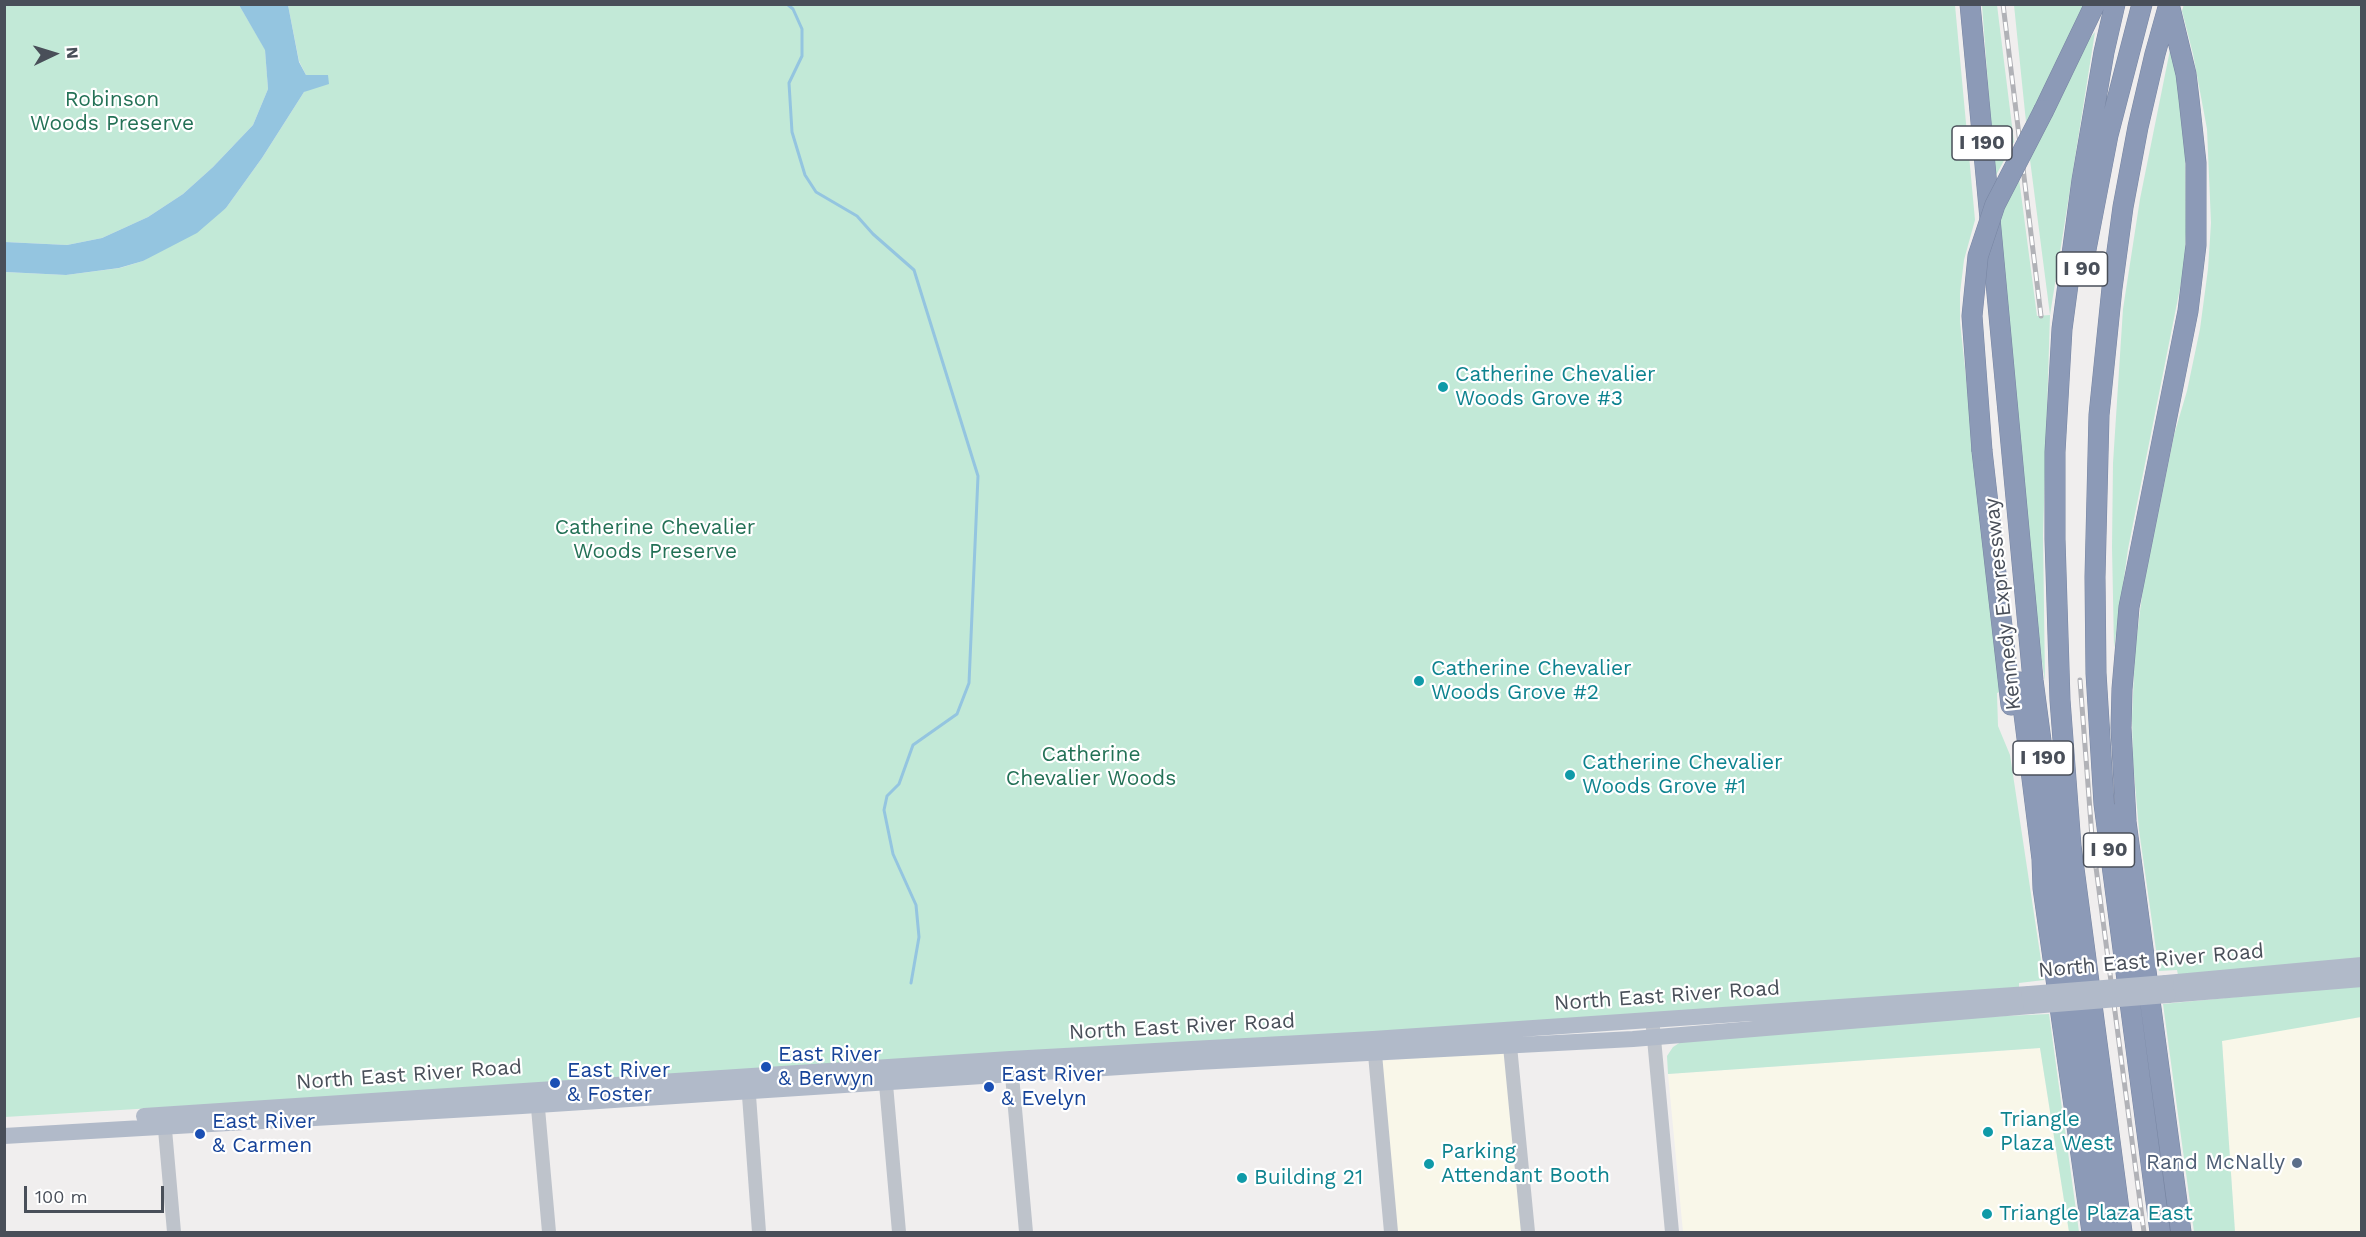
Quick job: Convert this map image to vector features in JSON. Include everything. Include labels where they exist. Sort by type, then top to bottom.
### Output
[{"type":"highway","name":"Kennedy Expressway","points":[[1970,4],[2033,680],[2081,1047],[2109,1233]]},
{"type":"highway","points":[[2092,1233],[2043,888],[2009,689],[1982,451],[1972,316],[1978,256],[1995,204],[2044,111],[2095,4]]},
{"type":"highway","name":"I 90","points":[[2115,4],[2104,52],[2080,192],[2061,329],[2055,452],[2055,539],[2060,700],[2072,846],[2122,1233]]},
{"type":"highway","name":"I 90","points":[[2055,539],[2074,313],[2108,135],[2142,4]]},
{"type":"highway","points":[[2126,820],[2122,709],[2124,652],[2129,607],[2188,311],[2196,245],[2196,163],[2186,74],[2169,4]]},
{"type":"highway","name":"I 90","points":[[2160,1233],[2104,804],[2096,673],[2094,577],[2102,373],[2123,207],[2138,127],[2169,4]]},
{"type":"highway","points":[[1996,281],[2008,522],[2018,655],[2024,724],[2042,859],[2043,888]]},
{"type":"highway","points":[[2098,465],[2105,502],[2105,599],[2112,737],[2126,820],[2181,1233]]},
{"type":"main road","name":"North East River Road","points":[[2167,989],[2361,965]]},
{"type":"main road","name":"North East River Road","points":[[1374,1046],[1510,1046],[1654,1037],[2030,1000],[2167,989],[2361,979]]},
{"type":"main road","name":"North East River Road","points":[[4,1124],[164,1120],[1374,1046],[1653,1019],[2030,1000]]},
{"type":"main road","name":"North East River Road","points":[[4,1136],[164,1120]]},
{"type":"street","points":[[1653,1019],[1672,1233]]},
{"type":"street","points":[[1374,1046],[1391,1233]]},
{"type":"street","points":[[1510,1046],[1528,1233]]},
{"type":"street","points":[[1011,1067],[1026,1233]]},
{"type":"street","points":[[886,1075],[899,1233]]},
{"type":"street","points":[[748,1084],[759,1232],[752,1233]]},
{"type":"street","points":[[537,1097],[549,1233]]},
{"type":"street","points":[[164,1120],[174,1233]]},
{"type":"shaded area","points":[[2361,1017],[2361,1232],[2235,1232],[2222,1040]]},
{"type":"shaded area","points":[[2040,1048],[2069,1232],[1683,1232],[1668,1074]]},
{"type":"shaded area","points":[[1511,1052],[1527,1232],[1392,1232],[1377,1061]]},
{"type":"green space","points":[[2184,4],[2361,5],[2361,960],[2178,975],[2177,970],[2159,971],[2139,830],[2132,718],[2135,651],[2143,588],[2174,435],[2187,391],[2200,329],[2208,269],[2211,223],[2207,129],[2193,54],[2182,11]]},
{"type":"green space","name":"Robinson Woods Preserve","points":[[4,5],[239,5],[265,49],[268,89],[253,125],[213,167],[183,194],[148,217],[102,238],[67,245],[5,242]]},
{"type":"green space","name":"Catherine Chevalier Woods","points":[[288,5],[1955,5],[1975,220],[1964,260],[1960,293],[1960,322],[2000,692],[1997,693],[1998,726],[2010,755],[2044,980],[2019,983],[2019,989],[1536,1024],[5,1117],[4,272],[66,275],[120,268],[143,261],[226,208],[262,158],[304,92],[327,75],[306,75],[299,61]]},
{"type":"green space","points":[[1982,5],[1997,5],[2014,142],[1995,177]]},
{"type":"green space","points":[[2014,5],[2084,5],[2042,94],[2026,122]]},
{"type":"green space","points":[[2095,32],[2050,315],[2029,152],[2085,44]]},
{"type":"green space","points":[[2171,45],[2181,90],[2185,137],[2184,268],[2128,549],[2114,648],[2113,463],[2123,309],[2140,199]]},
{"type":"green space","points":[[2018,171],[2037,316],[2050,315],[2043,535],[2045,681],[1998,210]]},
{"type":"green space","points":[[2361,985],[2361,1017],[2222,1041],[2235,1232],[2194,1232],[2163,1004]]},
{"type":"green space","points":[[2049,1014],[2079,1232],[2069,1232],[2040,1048],[1668,1074],[1667,1056],[1673,1047],[1684,1040],[1939,1019]]},
{"type":"water","points":[[239,5],[288,5],[299,62],[306,75],[328,75],[329,84],[304,92],[262,158],[226,208],[197,233],[143,261],[119,268],[66,275],[5,272],[5,242],[67,245],[102,238],[148,217],[183,194],[213,167],[253,125],[268,89],[265,50]]},
{"type":"waterway","points":[[787,4],[793,9],[802,29],[802,56],[789,83],[792,132],[805,175],[816,192],[857,216],[873,234],[914,270],[978,476],[969,683],[957,714],[913,745],[899,784],[887,796],[884,810],[893,854],[916,905],[919,937],[911,983]]},
{"type":"railway","points":[[2003,4],[2041,316]]},
{"type":"railway","points":[[2080,680],[2092,837],[2144,1232]]},
{"type":"place","name":"Catherine Chevalier Woods Grove #3","points":[[1443,387]]},
{"type":"place","name":"Catherine Chevalier Woods Grove #2","points":[[1419,681]]},
{"type":"place","name":"Catherine Chevalier Woods Grove #1","points":[[1570,775]]},
{"type":"place","name":"East River & Berwyn","points":[[766,1067]]},
{"type":"place","name":"East River & Foster","points":[[555,1083]]},
{"type":"place","name":"East River & Evelyn","points":[[989,1087]]},
{"type":"place","name":"Triangle Plaza West","points":[[1988,1132]]},
{"type":"place","name":"East River & Carmen","points":[[200,1134]]},
{"type":"place","name":"Rand McNally","points":[[2297,1163]]},
{"type":"place","name":"Parking Attendant Booth","points":[[1429,1164]]},
{"type":"place","name":"Building 21","points":[[1242,1178]]},
{"type":"place","name":"Triangle Plaza East","points":[[1987,1214]]},
{"type":"park label","name":"Catherine Chevalier Woods Preserve","points":[[655,540]]}]
